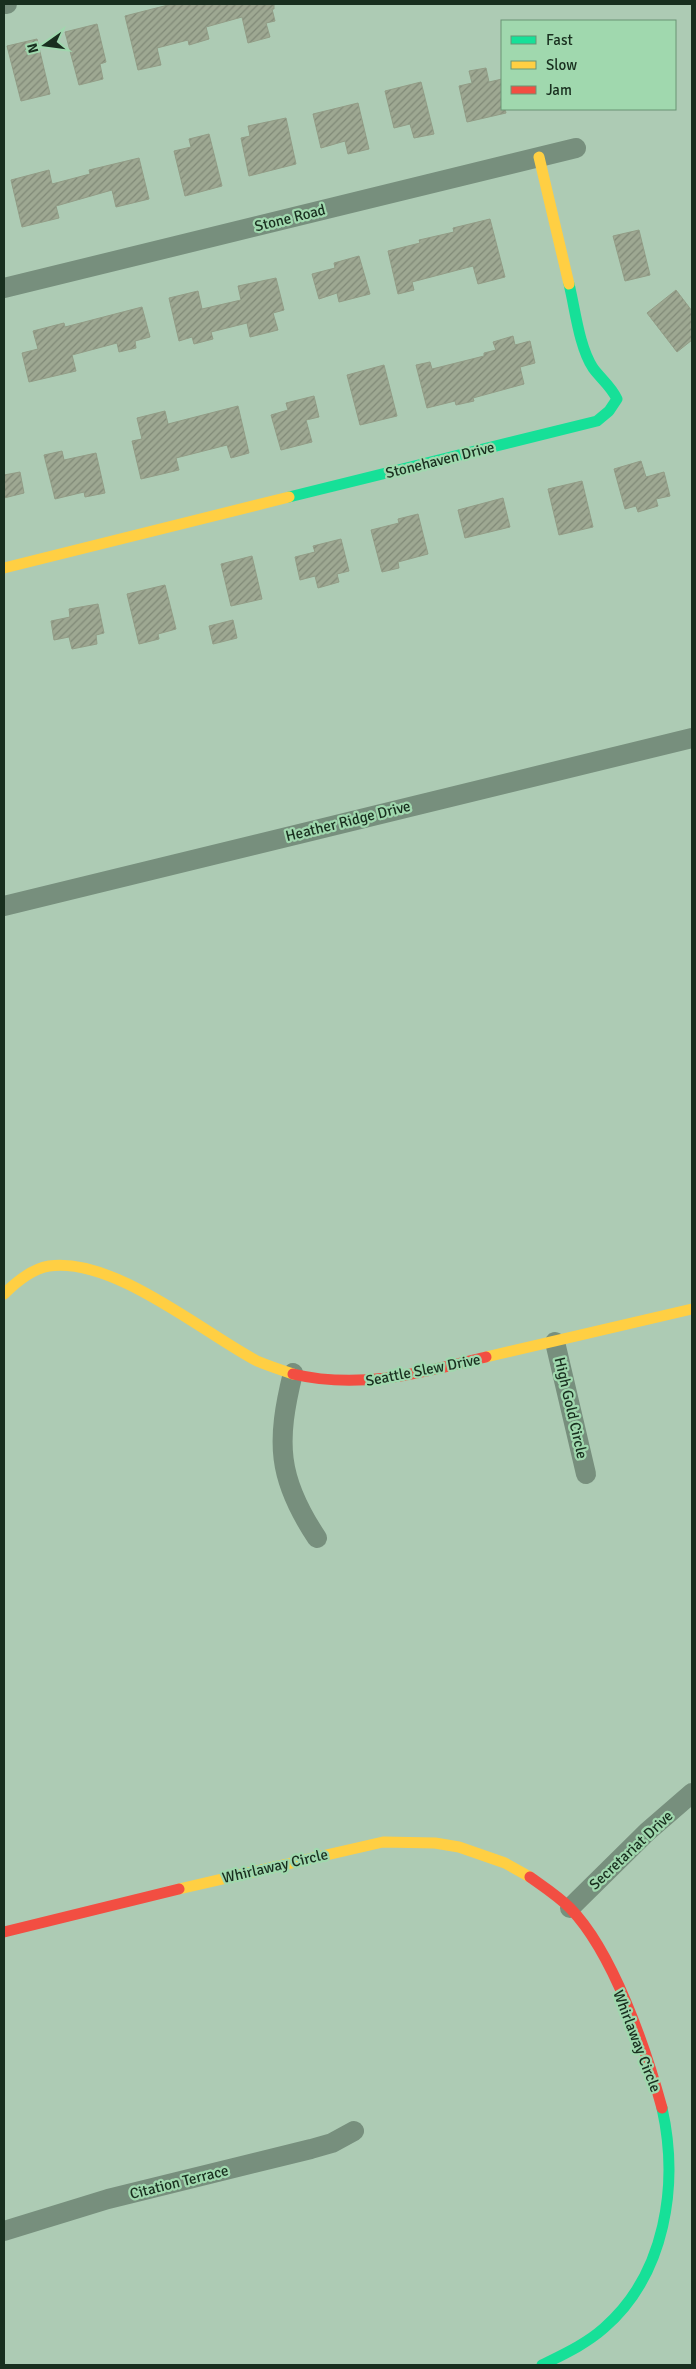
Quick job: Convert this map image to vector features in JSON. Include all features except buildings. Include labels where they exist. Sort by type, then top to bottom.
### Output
[{"type":"street","name":"Stone Road","points":[[4,288],[576,148]]},
{"type":"street","name":"Stonehaven Drive","points":[[4,568],[596,421],[609,411],[617,399],[612,388],[593,367],[585,349],[539,157]]},
{"type":"street","name":"Heather Ridge Drive","points":[[4,906],[692,738]]},
{"type":"street","name":"Seattle Slew Drive","points":[[4,1294],[17,1280],[33,1271],[49,1266],[76,1267],[114,1280],[158,1300],[261,1362],[293,1373],[328,1381],[368,1383],[398,1378],[692,1309]]},
{"type":"street","name":"High Gold Circle","points":[[555,1342],[586,1474]]},
{"type":"street","points":[[293,1373],[282,1426],[284,1471],[291,1493],[317,1538]]},
{"type":"street","name":"Secretariat Drive","points":[[570,1908],[647,1832],[692,1793]]},
{"type":"street","name":"Whirlaway Circle","points":[[4,1932],[363,1846],[404,1841],[445,1843],[496,1858],[532,1878],[570,1908],[592,1940],[627,2005],[661,2104],[668,2134],[669,2181],[667,2210],[660,2245],[649,2270],[633,2296],[621,2312],[587,2342],[542,2365]]},
{"type":"street","name":"Citation Terrace","points":[[4,2231],[108,2198],[311,2149],[332,2142],[354,2131]]},
{"type":"traffic: fast","points":[[289,497],[597,421],[609,411],[617,399],[588,359],[581,339],[569,284]]},
{"type":"traffic: fast","points":[[542,2365],[567,2353],[597,2334],[625,2306],[642,2282],[654,2255],[663,2226],[667,2197],[669,2167],[667,2137],[662,2108]]},
{"type":"traffic: slow","points":[[539,157],[569,284]]},
{"type":"traffic: slow","points":[[4,568],[289,497]]},
{"type":"traffic: slow","points":[[4,1294],[30,1273],[49,1266],[74,1266],[101,1273],[129,1284],[157,1299],[257,1361],[293,1374]]},
{"type":"traffic: slow","points":[[486,1357],[692,1309]]},
{"type":"traffic: slow","points":[[179,1889],[383,1842],[435,1843],[459,1847],[505,1863],[530,1877]]},
{"type":"traffic: jam","points":[[293,1374],[318,1379],[342,1380],[390,1378],[486,1357]]},
{"type":"traffic: jam","points":[[530,1877],[570,1908],[586,1927],[600,1950],[614,1975],[637,2030],[662,2108]]},
{"type":"traffic: jam","points":[[4,1932],[179,1889]]}]
